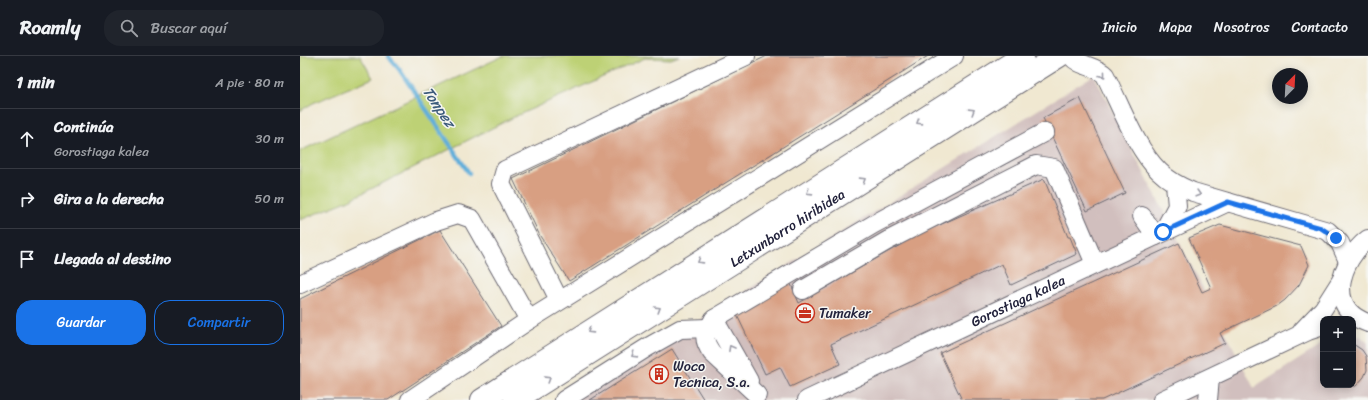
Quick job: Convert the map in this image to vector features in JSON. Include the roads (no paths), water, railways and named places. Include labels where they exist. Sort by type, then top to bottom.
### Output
[{"type":"main road","name":"Letxunborro hiribidea","points":[[482,400],[1023,56]]},
{"type":"main road","name":"Letxunborro hiribidea","points":[[515,400],[1059,56]]},
{"type":"street","points":[[559,300],[501,184],[505,170],[746,56]]},
{"type":"street","points":[[410,400],[559,300],[954,56]]},
{"type":"street","points":[[1071,56],[1077,62],[1095,67],[1105,75],[1147,158],[1160,172],[1176,184],[1193,192],[1328,231],[1340,243],[1348,261]]},
{"type":"street","points":[[564,400],[648,346],[680,329],[711,324],[874,224],[1045,132]]},
{"type":"street","points":[[803,290],[887,241],[1036,165],[1054,168],[1095,264]]},
{"type":"street","points":[[1142,216],[1160,234],[1177,206],[1176,184]]},
{"type":"street","name":"Gorostiaga kalea","points":[[807,400],[1228,202]]},
{"type":"street","points":[[300,284],[436,220],[458,214],[472,219],[529,320]]},
{"type":"street","points":[[1298,336],[1323,309],[1342,279],[1348,261],[1353,252],[1368,239]]},
{"type":"street","points":[[1342,279],[1341,296],[1345,306],[1353,316],[1361,322]]},
{"type":"street","points":[[711,324],[755,398]]},
{"type":"street","points":[[1162,400],[1298,336],[1320,327]]},
{"type":"street","points":[[1208,400],[1210,378]]},
{"type":"waterway","name":"Tonpez","points":[[388,56],[399,69],[469,173]]},
{"type":"place","name":"Tumaker","points":[[805,313]]},
{"type":"place","name":"Woco Tecnica, S.a.","points":[[659,374]]}]
